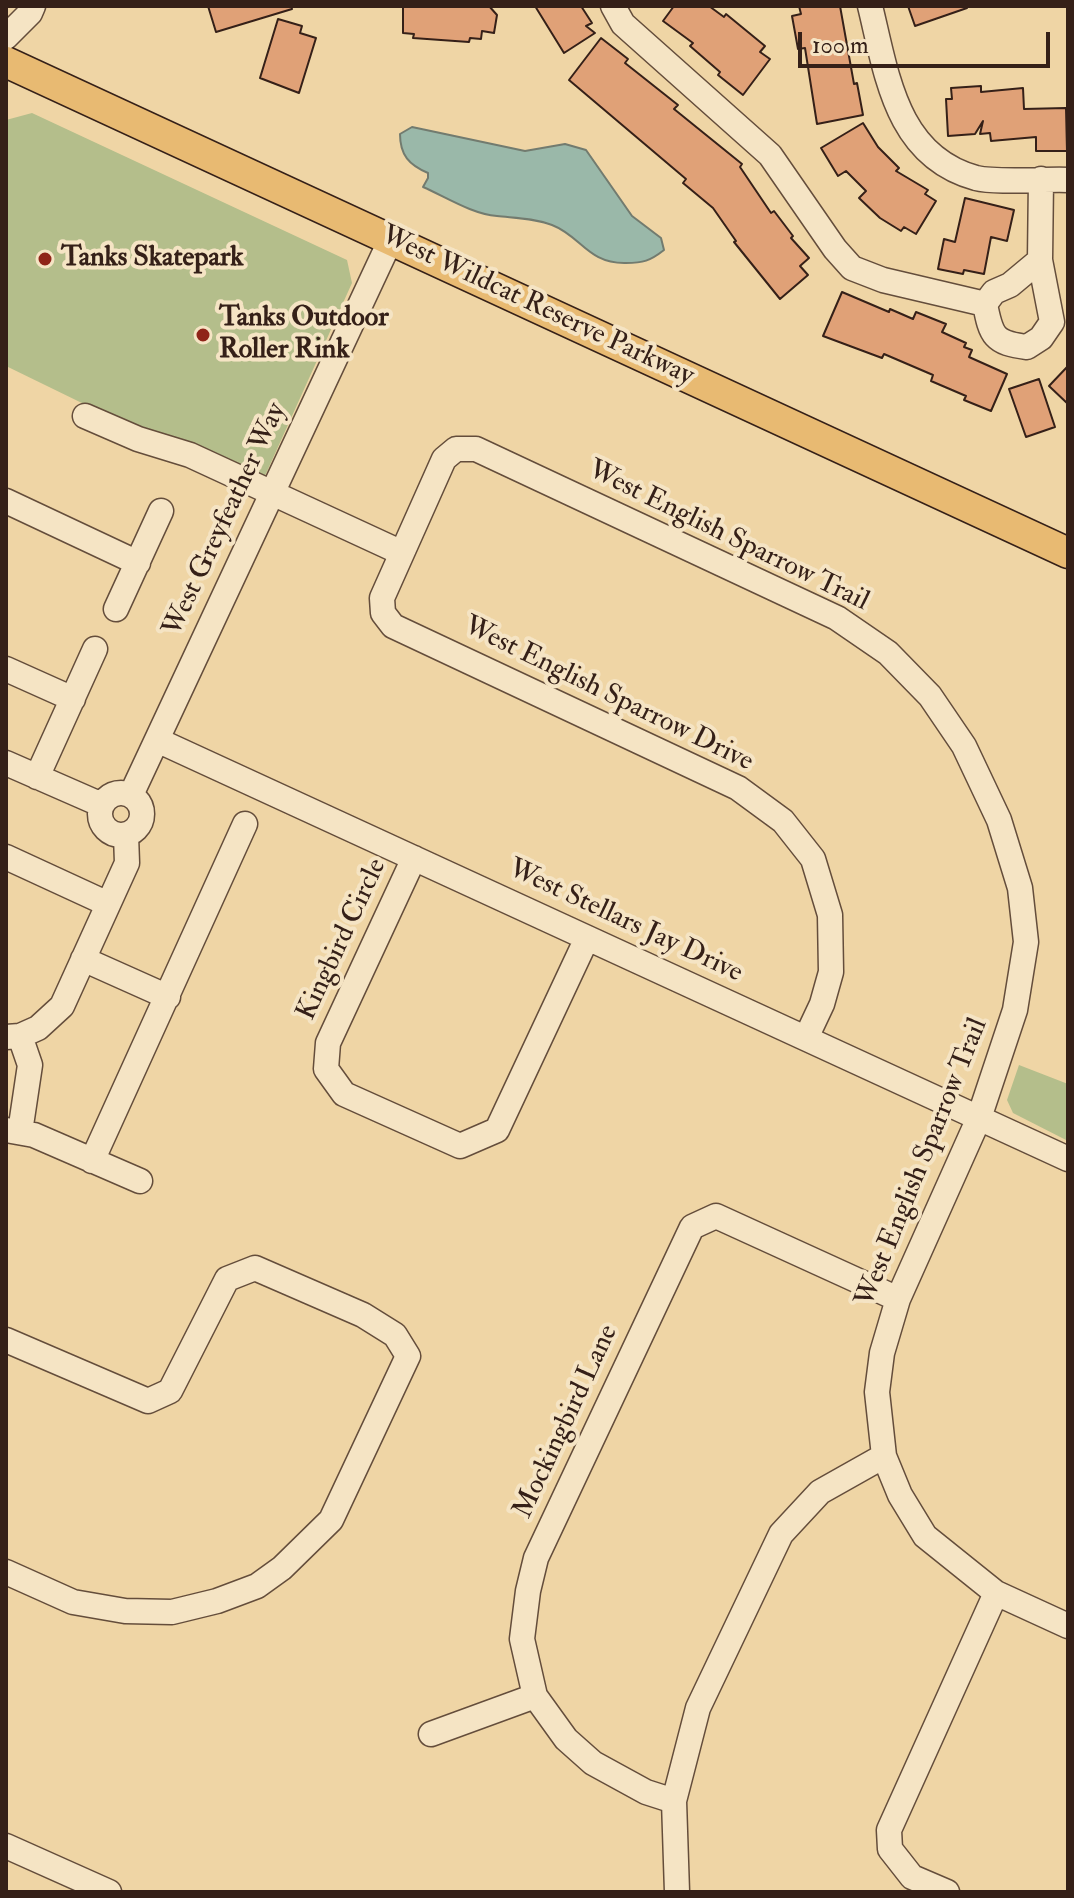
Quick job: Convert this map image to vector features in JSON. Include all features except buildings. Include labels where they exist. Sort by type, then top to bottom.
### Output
[{"type":"main road","name":"West Wildcat Reserve Parkway","points":[[6,62],[1068,553]]},
{"type":"street","points":[[6,37],[33,6]]},
{"type":"street","points":[[613,6],[623,24],[770,155],[835,249],[852,268],[883,280],[985,304]]},
{"type":"street","points":[[870,6],[892,93],[908,128],[938,162],[978,178],[1068,180]]},
{"type":"street","points":[[1040,260],[1010,285],[994,292],[985,304],[989,324],[997,340],[1027,347],[1041,338],[1052,322],[1040,260],[1041,179]]},
{"type":"street","name":"West Greyfeather Way","points":[[131,795],[391,239]]},
{"type":"street","points":[[85,416],[138,439],[190,455],[400,552]]},
{"type":"street","name":"West English Sparrow Trail","points":[[400,552],[444,459],[456,449],[476,449],[837,618],[888,653],[930,696],[964,746],[999,820],[1020,888],[1026,942],[1015,1010],[979,1118],[898,1299],[882,1353],[877,1392],[884,1456],[900,1495],[925,1536],[996,1593],[1068,1626]]},
{"type":"street","points":[[6,501],[138,563]]},
{"type":"street","points":[[116,609],[161,511]]},
{"type":"street","name":"West English Sparrow Drive","points":[[400,552],[382,598],[383,613],[393,626],[738,788],[783,821],[813,859],[830,915],[831,972],[822,1004],[806,1038]]},
{"type":"street","points":[[37,777],[95,649]]},
{"type":"street","points":[[6,669],[73,699]]},
{"type":"street","name":"West Stellars Jay Drive","points":[[157,740],[1068,1159]]},
{"type":"street","points":[[6,763],[102,805]]},
{"type":"street","points":[[112,795],[131,795],[139,802],[143,814],[140,824],[126,835],[107,831],[101,822],[102,805],[112,795]]},
{"type":"street","points":[[92,1161],[245,824]]},
{"type":"street","points":[[126,835],[127,863],[62,1006],[38,1028],[13,1036],[30,1065],[13,1131],[140,1181]]},
{"type":"street","points":[[6,857],[108,904]]},
{"type":"street","name":"Kingbird Circle","points":[[414,858],[328,1043],[326,1069],[344,1094],[460,1146],[497,1130],[587,938]]},
{"type":"street","points":[[83,959],[168,997]]},
{"type":"street","name":"Mockingbird Lane","points":[[674,1801],[646,1792],[593,1763],[566,1739],[535,1696],[522,1639],[536,1558],[692,1227],[716,1216],[898,1299]]},
{"type":"street","points":[[6,1340],[148,1401],[170,1391],[227,1279],[255,1268],[363,1315],[395,1335],[408,1356],[331,1520],[282,1568],[257,1586],[217,1601],[172,1612],[125,1611],[73,1602],[6,1572]]},
{"type":"street","points":[[677,1892],[674,1801],[698,1708],[781,1534],[820,1492],[884,1456]]},
{"type":"street","points":[[947,1892],[912,1877],[890,1849],[889,1830],[996,1593]]},
{"type":"street","points":[[431,1734],[535,1696]]},
{"type":"street","points":[[8,1852],[109,1892]]},
{"type":"green space","points":[[32,113],[347,260],[352,283],[264,478],[127,425],[6,366],[6,120]]},
{"type":"green space","points":[[1019,1065],[1068,1084],[1068,1141],[1013,1113],[1007,1100]]},
{"type":"shaded area","points":[[412,127],[525,151],[565,144],[586,150],[632,216],[661,238],[664,250],[642,262],[613,262],[602,259],[552,225],[478,212],[423,187],[428,173],[407,158],[400,141],[400,134]]},
{"type":"place","name":"Tanks Skatepark","points":[[45,259]]},
{"type":"place","name":"Tanks Outdoor Roller Rink","points":[[203,335]]}]
